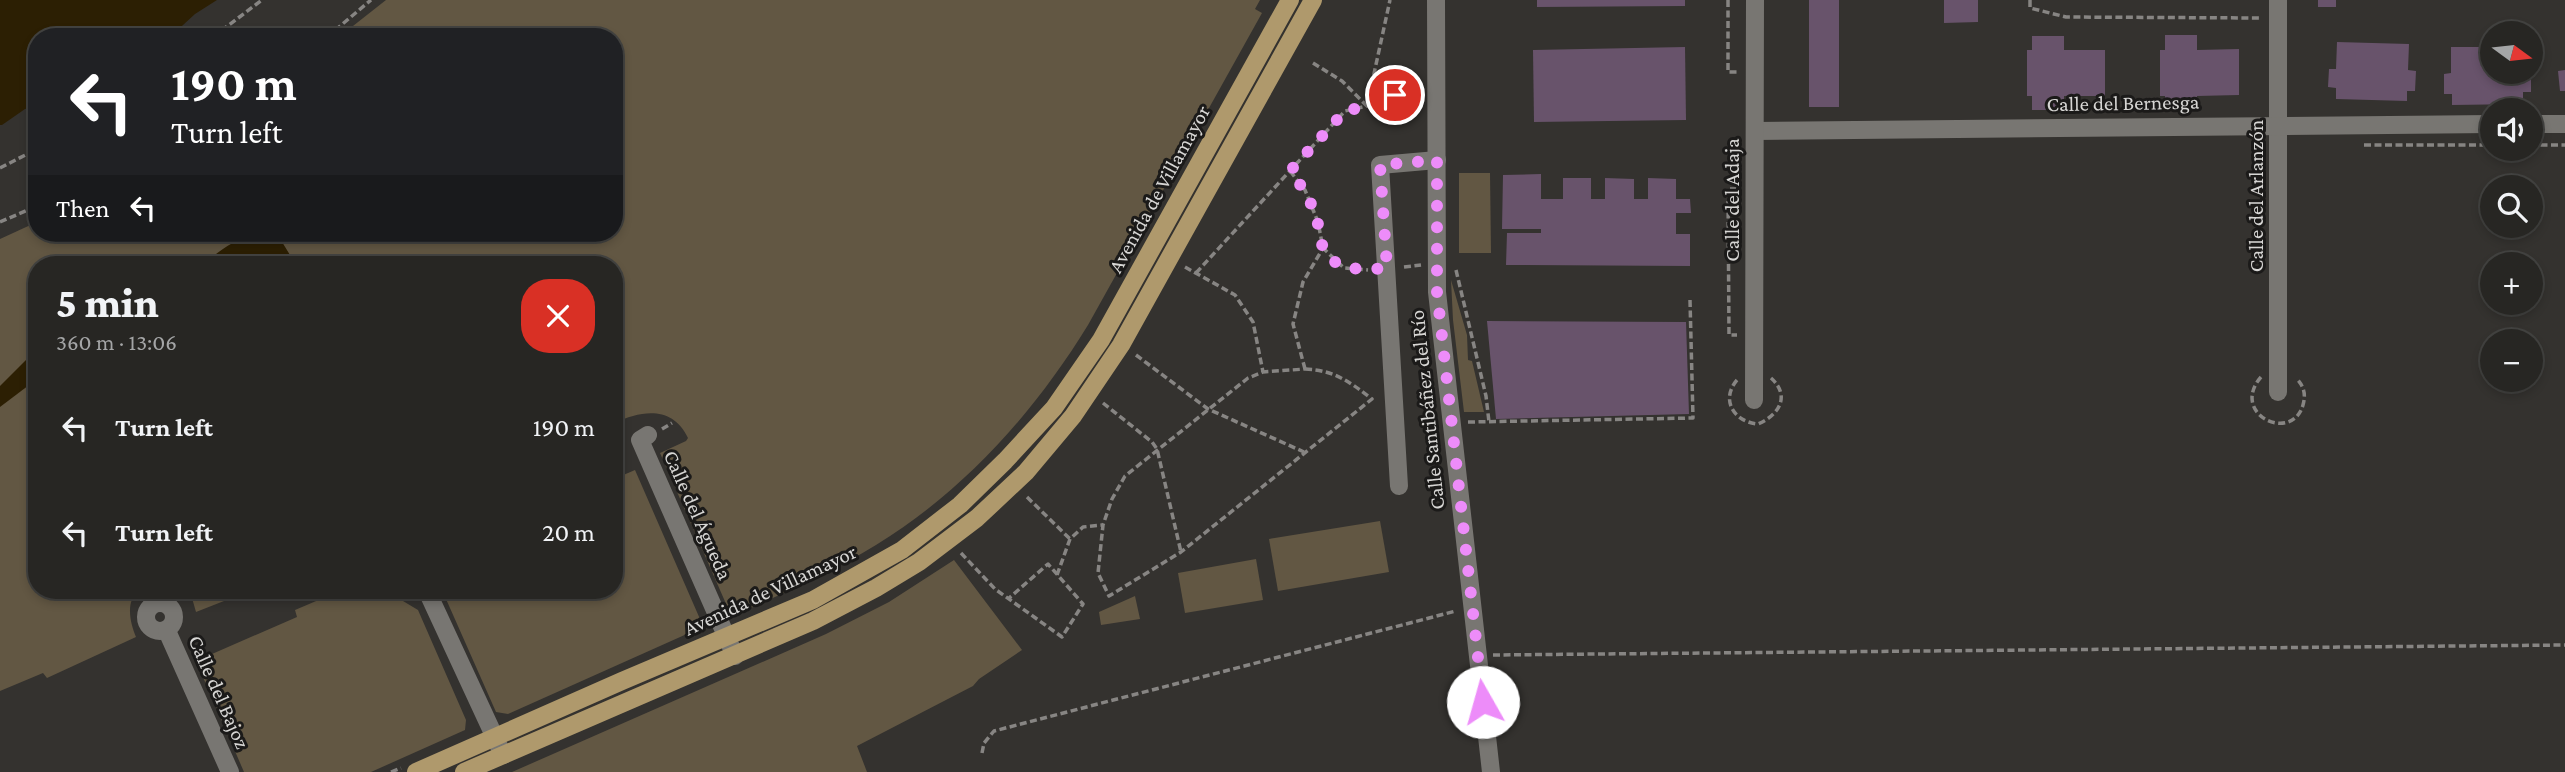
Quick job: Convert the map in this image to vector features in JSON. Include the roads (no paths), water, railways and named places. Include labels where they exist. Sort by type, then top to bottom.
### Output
[{"type":"main road","name":"Avenida de Villamayor","points":[[464,772],[499,747],[622,681],[813,600],[902,550],[960,505],[1054,408],[1101,340],[1290,0]]},
{"type":"main road","name":"Avenida de Villamayor","points":[[410,769],[499,747],[736,656],[845,605],[919,562],[977,518],[1026,472],[1073,416],[1121,345],[1313,0]]},
{"type":"street","name":"Calle Santibáñez del Río","points":[[1436,0],[1437,292],[1491,772]]},
{"type":"street","name":"Calle del Adaja","points":[[1755,0],[1755,400]]},
{"type":"street","name":"Calle del Arlanzón","points":[[2278,0],[2278,393]]},
{"type":"street","name":"Calle del Bernesga","points":[[1755,131],[2480,124]]},
{"type":"street","points":[[2543,124],[2565,124]]},
{"type":"street","points":[[1399,486],[1380,165],[1437,160]]},
{"type":"street","name":"Calle del Águeda","points":[[648,435],[640,440],[736,656]]},
{"type":"street","points":[[427,599],[499,747]]},
{"type":"street","name":"Calle del Bajoz","points":[[167,631],[230,772]]}]
